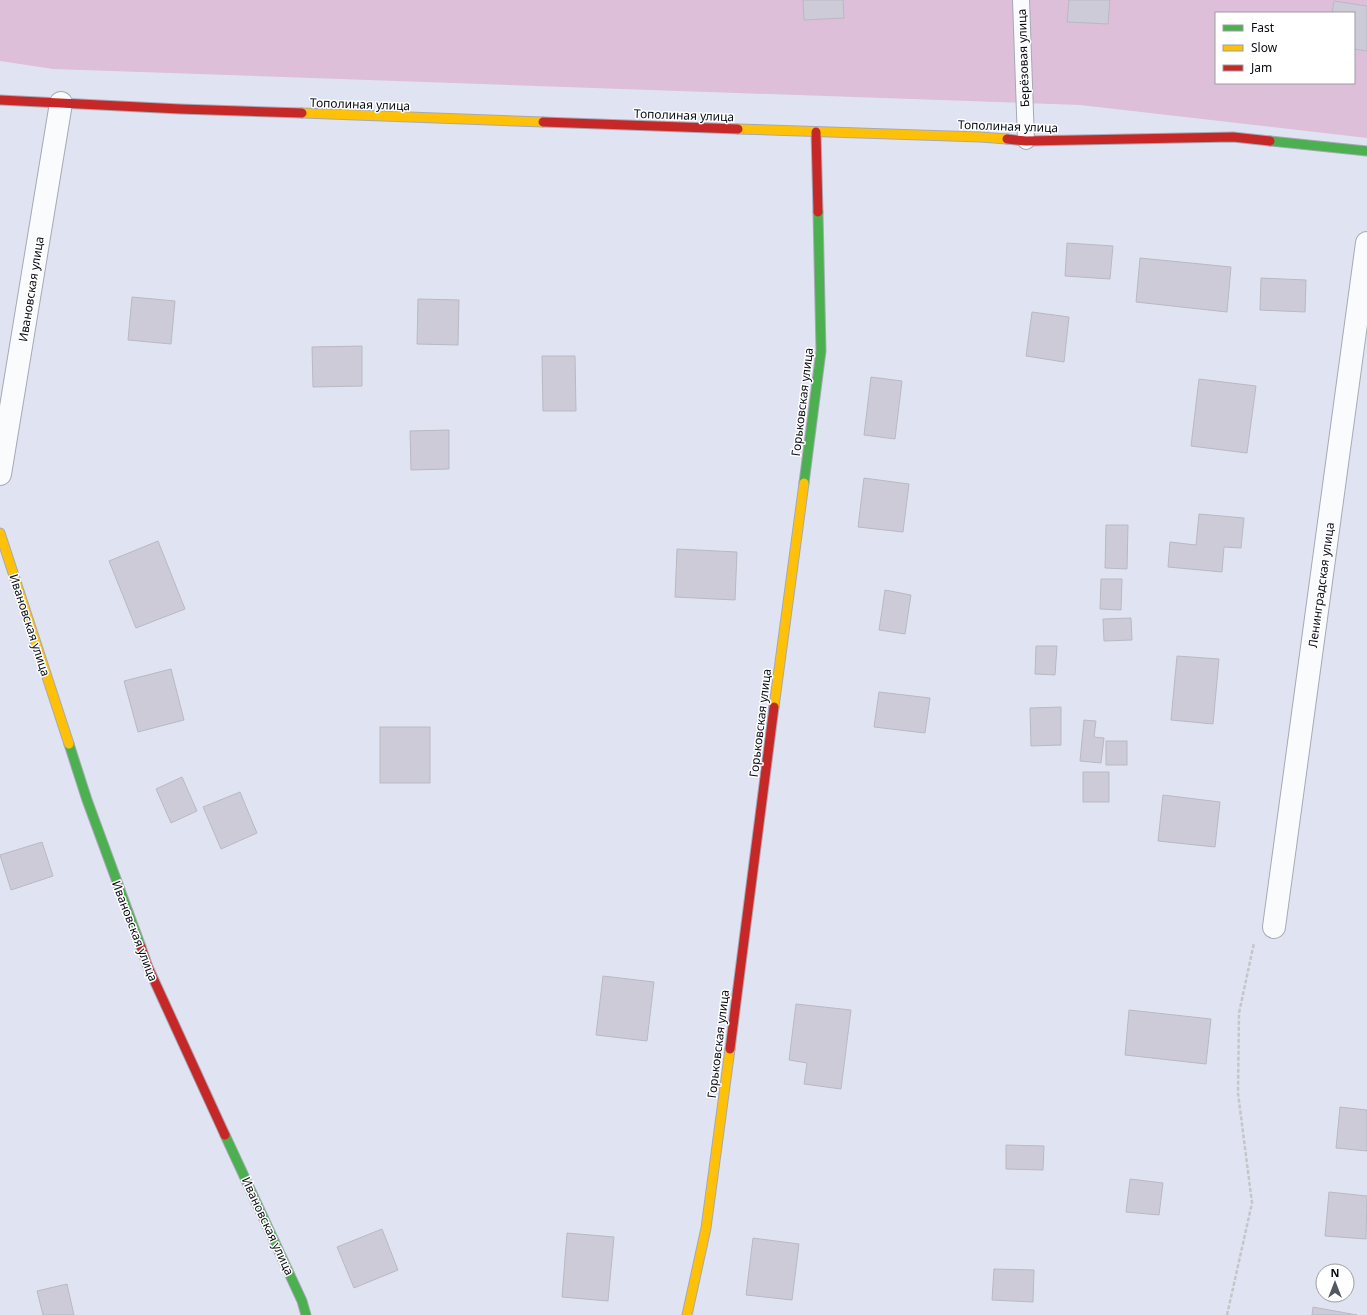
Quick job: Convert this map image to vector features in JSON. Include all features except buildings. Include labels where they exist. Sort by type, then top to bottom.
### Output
[{"type":"street","name":"Тополиная улица","points":[[0,100],[180,110],[980,137],[1026,141],[1233,137],[1367,151]]},
{"type":"street","name":"Ивановская улица","points":[[0,474],[61,104]]},
{"type":"street","name":"Горьковская улица","points":[[687,1315],[707,1220],[821,351],[816,132]]},
{"type":"street","name":"Ленинградская улица","points":[[1274,927],[1367,243]]},
{"type":"street","name":"Ивановская улица","points":[[0,533],[87,800],[148,966],[302,1301],[306,1315]]},
{"type":"lane","name":"Берёзовая улица","points":[[1020,0],[1026,141]]},
{"type":"path","points":[[1227,1315],[1252,1203],[1238,1093],[1240,1013],[1255,942],[1274,927]]},
{"type":"shaded area","points":[[0,0],[1367,0],[1367,138],[1080,105],[53,69],[0,61]]},
{"type":"traffic: fast","points":[[1270,141],[1367,151]]},
{"type":"traffic: fast","points":[[804,483],[821,351],[818,212]]},
{"type":"traffic: fast","points":[[69,744],[87,800],[141,947]]},
{"type":"traffic: fast","points":[[225,1135],[302,1301],[306,1315]]},
{"type":"traffic: slow","points":[[302,113],[543,122]]},
{"type":"traffic: slow","points":[[738,129],[1007,139]]},
{"type":"traffic: slow","points":[[774,707],[804,483]]},
{"type":"traffic: slow","points":[[0,533],[69,744]]},
{"type":"traffic: slow","points":[[687,1315],[706,1228],[730,1049]]},
{"type":"traffic: jam","points":[[0,100],[180,109],[302,113]]},
{"type":"traffic: jam","points":[[543,122],[738,129]]},
{"type":"traffic: jam","points":[[816,132],[818,212]]},
{"type":"traffic: jam","points":[[1007,139],[1026,141],[1233,137],[1270,141]]},
{"type":"traffic: jam","points":[[730,1049],[774,707]]},
{"type":"traffic: jam","points":[[141,947],[148,967],[225,1135]]}]
